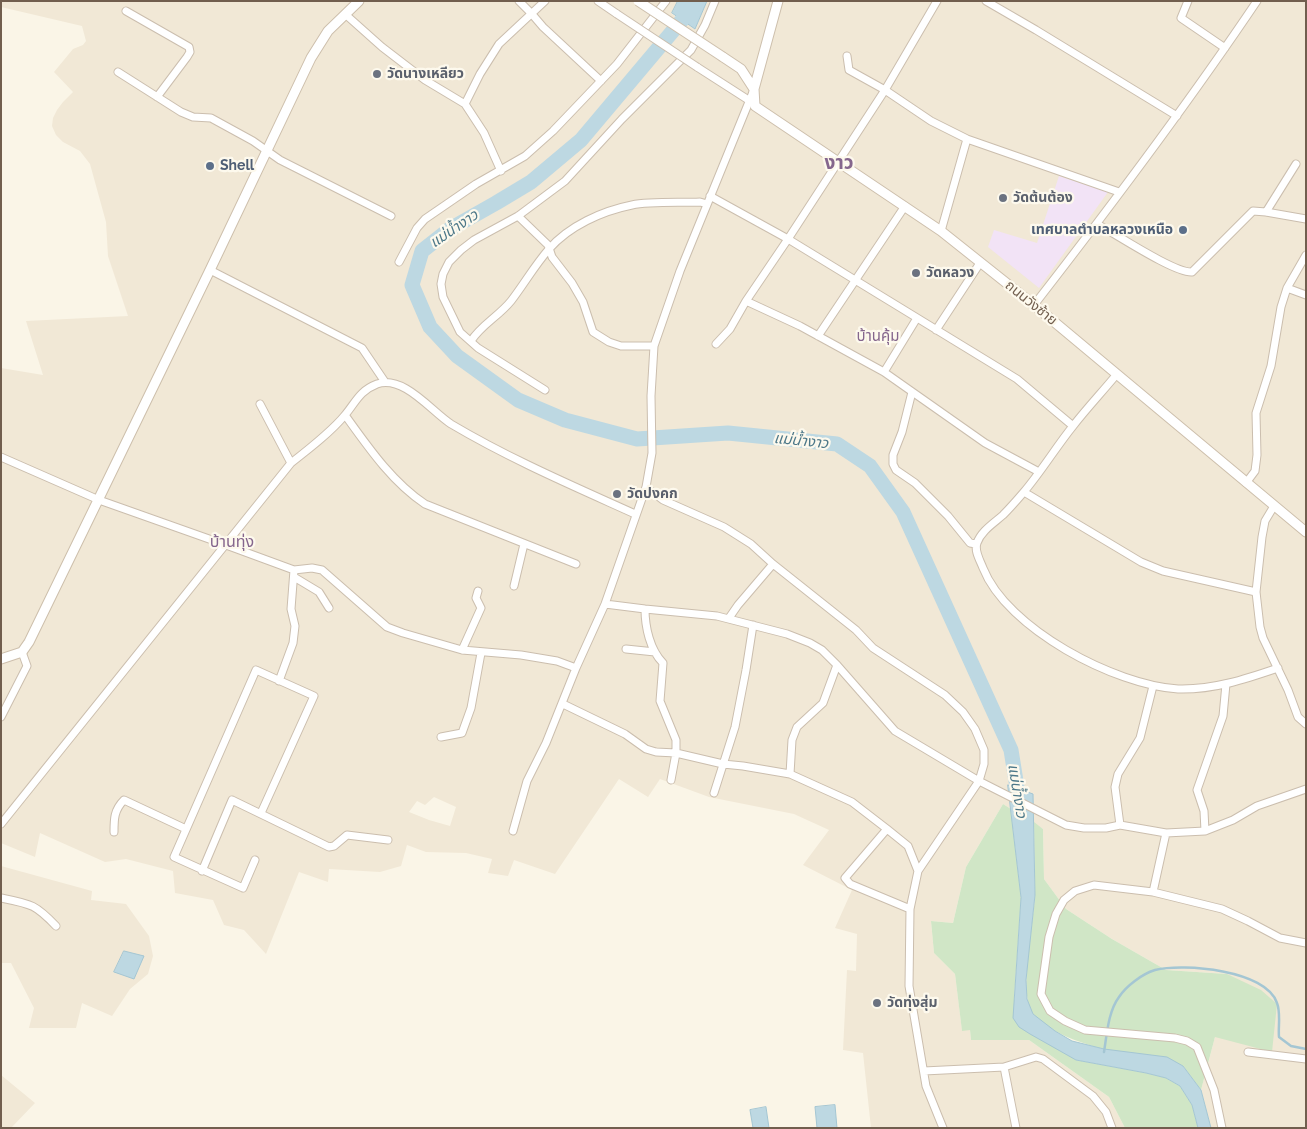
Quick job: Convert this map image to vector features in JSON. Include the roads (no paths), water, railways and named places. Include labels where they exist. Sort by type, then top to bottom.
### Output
[{"type":"main road","points":[[1,659],[22,652],[29,642],[268,151],[311,58],[328,31],[359,1]]},
{"type":"main road","points":[[638,1],[740,69],[754,89]]},
{"type":"main road","points":[[754,89],[778,1]]},
{"type":"main road","name":"ถนนวังซ้าย","points":[[754,89],[755,106],[942,231],[1034,305],[1306,532]]},
{"type":"street","points":[[518,1],[601,81]]},
{"type":"street","points":[[466,104],[480,74],[499,44],[545,1]]},
{"type":"street","points":[[598,1],[750,101]]},
{"type":"street","points":[[399,262],[417,228],[426,218],[476,184],[525,156],[553,131],[616,64],[666,1]]},
{"type":"street","points":[[546,390],[478,348],[460,332],[443,297],[441,284],[449,262],[474,240],[518,216],[565,181],[622,119],[691,50],[715,1]]},
{"type":"street","points":[[716,344],[730,329],[746,301],[885,90],[937,1]]},
{"type":"street","points":[[986,1],[1177,116]]},
{"type":"street","points":[[1188,1],[1181,18],[1225,48]]},
{"type":"street","points":[[1034,305],[1145,160],[1257,1]]},
{"type":"street","points":[[126,11],[189,47],[190,52],[187,57],[157,96]]},
{"type":"street","points":[[345,14],[382,47],[425,80],[466,104],[484,133],[501,171]]},
{"type":"street","points":[[847,56],[849,70],[885,90],[931,121],[967,139],[1119,192]]},
{"type":"street","points":[[118,72],[181,112],[193,117],[211,118],[280,160],[391,216]]},
{"type":"street","points":[[513,832],[527,781],[546,743],[576,668],[605,604],[646,487],[652,453],[651,396],[654,346],[680,271],[754,89]]},
{"type":"street","points":[[942,231],[967,139]]},
{"type":"street","points":[[1266,212],[1296,164]]},
{"type":"street","points":[[471,341],[482,327],[509,303],[549,248],[569,231],[587,221],[633,205],[708,200],[788,239],[1017,379],[1073,426]]},
{"type":"street","points":[[818,336],[905,206]]},
{"type":"street","points":[[1097,224],[1163,261],[1185,272],[1192,272],[1253,211],[1306,219]]},
{"type":"street","points":[[518,216],[548,245],[552,257],[572,283],[583,302],[593,332],[609,342],[621,346],[654,346]]},
{"type":"street","points":[[1246,483],[1255,471],[1257,455],[1256,413],[1272,366],[1281,307],[1288,288],[1306,255]]},
{"type":"street","points":[[936,330],[980,263]]},
{"type":"street","points":[[210,270],[362,348],[385,382]]},
{"type":"street","points":[[1288,288],[1306,295]]},
{"type":"street","points":[[746,301],[818,336],[884,372],[985,443],[1039,472]]},
{"type":"street","points":[[884,372],[917,318]]},
{"type":"street","points":[[1117,374],[1073,426],[1024,492],[983,533],[976,544],[977,554],[983,569],[996,593],[1035,630],[1083,659],[1125,677],[1153,686],[1179,689],[1226,684],[1278,668]]},
{"type":"street","points":[[1,824],[291,463],[345,416],[358,396],[369,388],[385,382],[401,386],[450,423],[548,475],[635,514]]},
{"type":"street","points":[[912,392],[902,432],[893,455],[893,464],[896,470],[915,483],[948,516],[970,543],[976,544]]},
{"type":"street","points":[[260,404],[291,463]]},
{"type":"street","points":[[345,416],[375,455],[411,494],[419,500],[576,564]]},
{"type":"street","points":[[1,457],[99,500],[226,544],[294,574],[319,592],[329,608]]},
{"type":"street","points":[[646,487],[663,500],[724,527],[751,544],[773,564],[856,630],[873,648],[945,695],[963,712],[975,729],[984,750],[984,764],[979,781],[918,871],[910,909],[909,986],[926,1086],[943,1128]]},
{"type":"street","points":[[1024,492],[1141,562],[1162,571],[1256,592]]},
{"type":"street","points":[[1274,506],[1265,522],[1256,592],[1263,638],[1288,690],[1298,717],[1306,724]]},
{"type":"street","points":[[514,586],[524,544]]},
{"type":"street","points":[[729,618],[773,564]]},
{"type":"street","points":[[294,574],[312,568],[322,570],[387,627],[403,634],[462,650],[530,656],[557,661],[576,668]]},
{"type":"street","points":[[279,681],[292,643],[295,626],[292,609],[294,574]]},
{"type":"street","points":[[462,650],[481,608],[476,598],[478,591]]},
{"type":"street","points":[[605,604],[700,613],[729,618],[810,642],[822,650],[837,665],[895,730],[979,781],[1066,825],[1084,828],[1106,828],[1120,824],[1166,832],[1205,831],[1233,820],[1258,806],[1306,789]]},
{"type":"street","points":[[645,609],[645,621],[655,652],[663,663],[660,701],[676,740],[676,753],[671,780]]},
{"type":"street","points":[[714,793],[735,726],[753,625]]},
{"type":"street","points":[[626,649],[655,652]]},
{"type":"street","points":[[1,717],[27,666],[22,652]]},
{"type":"street","points":[[441,737],[462,733],[471,708],[481,653]]},
{"type":"street","points":[[790,774],[792,740],[797,727],[823,703],[837,665]]},
{"type":"street","points":[[255,860],[243,888],[174,857],[256,670],[314,696],[261,813]]},
{"type":"street","points":[[1205,831],[1204,811],[1197,790],[1223,716],[1226,684]]},
{"type":"street","points":[[1120,824],[1115,787],[1118,774],[1140,738],[1153,686]]},
{"type":"street","points":[[562,704],[625,734],[646,749],[656,752],[676,753],[723,764],[790,774],[852,802],[908,846],[918,871]]},
{"type":"street","points":[[114,832],[114,815],[124,800],[186,829]]},
{"type":"street","points":[[202,871],[232,800],[329,847],[334,846],[347,835],[388,840]]},
{"type":"street","points":[[887,829],[845,878],[850,884],[910,909]]},
{"type":"street","points":[[1153,892],[1166,832]]},
{"type":"street","points":[[1222,1128],[1214,1090],[1197,1048],[1187,1041],[1175,1038],[1085,1030],[1065,1022],[1050,1011],[1041,994],[1045,957],[1056,914],[1064,900],[1074,891],[1094,885],[1153,892],[1222,909],[1280,938],[1306,943]]},
{"type":"street","points":[[1,898],[30,904],[38,908],[56,926]]},
{"type":"street","points":[[1248,1052],[1306,1060]]},
{"type":"street","points":[[924,1071],[1004,1067],[1036,1057],[1043,1059],[1093,1096],[1106,1112],[1112,1128]]},
{"type":"street","points":[[1004,1067],[1016,1128]]},
{"type":"water","points":[[678,1],[707,1],[695,29],[672,13]]},
{"type":"water","points":[[1008,785],[1033,794],[1035,895],[1026,980],[1027,999],[1033,1014],[1072,1041],[1104,1049],[1167,1057],[1183,1066],[1201,1090],[1211,1128],[1198,1128],[1192,1105],[1180,1086],[1166,1078],[1076,1060],[1019,1027],[1013,1018],[1021,898]]},
{"type":"water","points":[[124,951],[144,956],[134,979],[114,972]]},
{"type":"water","points":[[835,1105],[837,1128],[817,1128],[815,1107]]},
{"type":"water","points":[[766,1107],[769,1128],[753,1128],[750,1110]]},
{"type":"waterway","name":"แม่น้ำงาว","points":[[696,1],[693,7],[581,140],[531,182],[450,229],[422,251],[412,285],[430,327],[457,356],[518,400],[565,420],[637,439],[728,433],[837,444],[870,466],[903,512],[1011,750],[1020,806]]},
{"type":"waterway","points":[[1104,1052],[1108,1023],[1112,1009],[1119,997],[1140,977],[1155,970],[1168,968],[1223,971],[1257,983],[1270,992],[1277,1003],[1279,1037],[1291,1046],[1306,1049]]},
{"type":"place","name":"วัดนางเหลียว","points":[[377,74]]},
{"type":"place","name":"Shell","points":[[210,166]]},
{"type":"place","name":"วัดต้นต้อง","points":[[1003,198]]},
{"type":"place","name":"เทศบาลตำบลหลวงเหนือ","points":[[1183,230]]},
{"type":"place","name":"วัดหลวง","points":[[916,273]]},
{"type":"place","name":"วัดปงคก","points":[[617,494]]},
{"type":"place","name":"วัดทุ่งสุ่ม","points":[[877,1003]]},
{"type":"district","name":"งาว","points":[[839,163]]},
{"type":"district","name":"บ้านคุ้ม","points":[[878,336]]},
{"type":"district","name":"บ้านทุ่ง","points":[[232,542]]}]
